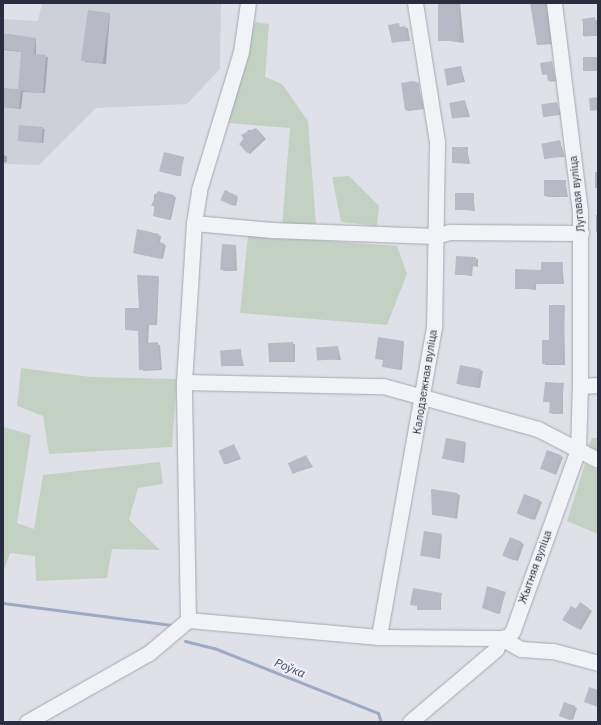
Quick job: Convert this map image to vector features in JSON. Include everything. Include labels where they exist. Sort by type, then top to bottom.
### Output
[{"type":"street","points":[[188,620],[184,382],[194,222],[199,190],[241,52],[248,3]]},
{"type":"street","name":"Калодзежная вуліца","points":[[379,637],[425,395],[434,327],[435,113],[415,3]]},
{"type":"street","name":"Лугавая вуліца","points":[[554,3],[581,233],[580,386]]},
{"type":"street","points":[[194,222],[272,230],[435,236],[450,232],[581,233]]},
{"type":"street","points":[[184,382],[383,386],[425,395],[538,429],[598,460]]},
{"type":"street","points":[[580,386],[598,385]]},
{"type":"street","name":"Жытняя вуліца","points":[[410,722],[496,649],[501,638],[513,630],[578,449],[580,386]]},
{"type":"street","points":[[27,722],[149,653],[188,620],[379,637],[501,638],[521,649],[553,651],[598,663]]},
{"type":"shaded area","points":[[42,3],[221,3],[220,69],[187,104],[96,108],[39,165],[3,164],[3,19],[38,21]]},
{"type":"green space","points":[[255,22],[269,24],[265,77],[282,84],[308,121],[316,224],[282,225],[290,128],[227,123]]},
{"type":"green space","points":[[349,176],[379,206],[377,226],[341,222],[332,177]]},
{"type":"green space","points":[[248,235],[397,246],[407,274],[387,325],[240,313]]},
{"type":"green space","points":[[21,368],[91,377],[177,379],[172,447],[49,454],[43,416],[17,406]]},
{"type":"green space","points":[[4,427],[31,435],[17,523],[34,529],[43,475],[160,462],[163,484],[138,488],[129,520],[160,550],[112,549],[107,578],[36,581],[35,556],[10,553],[3,573]]},
{"type":"green space","points":[[592,438],[598,438],[598,452],[588,446]]},
{"type":"green space","points":[[585,464],[598,471],[598,534],[567,521]]},
{"type":"building","points":[[438,3],[459,3],[459,41],[438,41]]},
{"type":"building","points":[[530,3],[545,3],[550,43],[537,45]]},
{"type":"building","points":[[88,10],[110,13],[103,64],[81,61]]},
{"type":"building","points":[[595,17],[598,35],[585,37],[582,19]]},
{"type":"building","points":[[399,23],[400,27],[405,26],[408,40],[392,43],[388,25]]},
{"type":"building","points":[[3,33],[36,38],[34,54],[46,55],[43,93],[21,91],[19,108],[3,107],[3,88],[18,89],[21,52],[3,49]]},
{"type":"building","points":[[583,57],[598,57],[598,71],[583,71]]},
{"type":"building","points":[[552,61],[555,80],[548,81],[547,74],[542,75],[540,63]]},
{"type":"building","points":[[461,66],[463,81],[447,86],[444,69]]},
{"type":"building","points":[[413,81],[419,83],[422,108],[405,110],[401,83]]},
{"type":"building","points":[[598,97],[598,110],[590,111],[589,98]]},
{"type":"building","points":[[465,100],[468,116],[452,119],[449,103]]},
{"type":"building","points":[[557,102],[559,115],[543,117],[541,105]]},
{"type":"building","points":[[19,125],[43,127],[42,143],[18,141]]},
{"type":"building","points":[[256,128],[264,137],[247,153],[239,144],[244,139],[241,135]]},
{"type":"building","points":[[560,140],[563,156],[544,159],[541,144]]},
{"type":"building","points":[[452,147],[468,147],[468,163],[452,163]]},
{"type":"building","points":[[164,152],[184,157],[180,176],[159,171]]},
{"type":"building","points":[[544,180],[566,180],[566,196],[544,196]]},
{"type":"building","points":[[225,190],[238,196],[233,206],[220,200]]},
{"type":"building","points":[[158,191],[174,195],[169,220],[153,216],[155,206],[151,206]]},
{"type":"building","points":[[455,193],[474,193],[474,210],[455,210]]},
{"type":"building","points":[[137,229],[159,234],[158,242],[164,243],[161,259],[133,253]]},
{"type":"building","points":[[222,244],[236,245],[234,271],[220,270]]},
{"type":"building","points":[[456,256],[476,257],[476,266],[471,266],[471,275],[455,275]]},
{"type":"building","points":[[541,262],[563,262],[562,284],[534,283],[534,289],[515,289],[515,269],[541,270]]},
{"type":"building","points":[[137,275],[159,276],[155,325],[147,324],[146,343],[158,342],[160,369],[139,370],[138,330],[125,330],[125,308],[139,308]]},
{"type":"building","points":[[549,305],[565,305],[563,364],[542,364],[542,340],[549,340]]},
{"type":"building","points":[[378,337],[404,341],[400,370],[382,367],[383,360],[375,359]]},
{"type":"building","points":[[293,342],[294,361],[269,362],[268,343]]},
{"type":"building","points":[[338,346],[339,359],[317,361],[316,348]]},
{"type":"building","points":[[241,349],[242,365],[221,366],[220,350]]},
{"type":"building","points":[[460,365],[481,369],[477,388],[456,384]]},
{"type":"building","points":[[545,382],[564,383],[561,414],[549,413],[550,402],[543,402]]},
{"type":"building","points":[[446,438],[466,442],[462,462],[442,459]]},
{"type":"building","points":[[234,444],[240,458],[224,464],[218,451]]},
{"type":"building","points":[[547,450],[561,455],[554,474],[540,469]]},
{"type":"building","points":[[306,455],[311,466],[293,474],[288,463]]},
{"type":"building","points":[[431,489],[458,493],[455,518],[432,515]]},
{"type":"building","points":[[524,494],[540,500],[532,520],[516,514]]},
{"type":"building","points":[[424,531],[442,534],[438,559],[420,556]]},
{"type":"building","points":[[510,537],[522,542],[514,560],[502,555]]},
{"type":"building","points":[[487,586],[506,592],[498,614],[482,608]]},
{"type":"building","points":[[413,588],[442,593],[439,610],[417,610],[417,606],[410,605]]},
{"type":"building","points":[[580,602],[590,609],[578,629],[562,620],[571,606],[576,609]]},
{"type":"building","points":[[589,687],[598,690],[598,707],[584,702]]},
{"type":"building","points":[[564,702],[575,706],[570,720],[559,716]]},
{"type":"waterway","name":"Роўка","points":[[3,603],[172,625]]},
{"type":"waterway","name":"Роўка","points":[[185,641],[214,648],[378,713],[381,722]]}]
